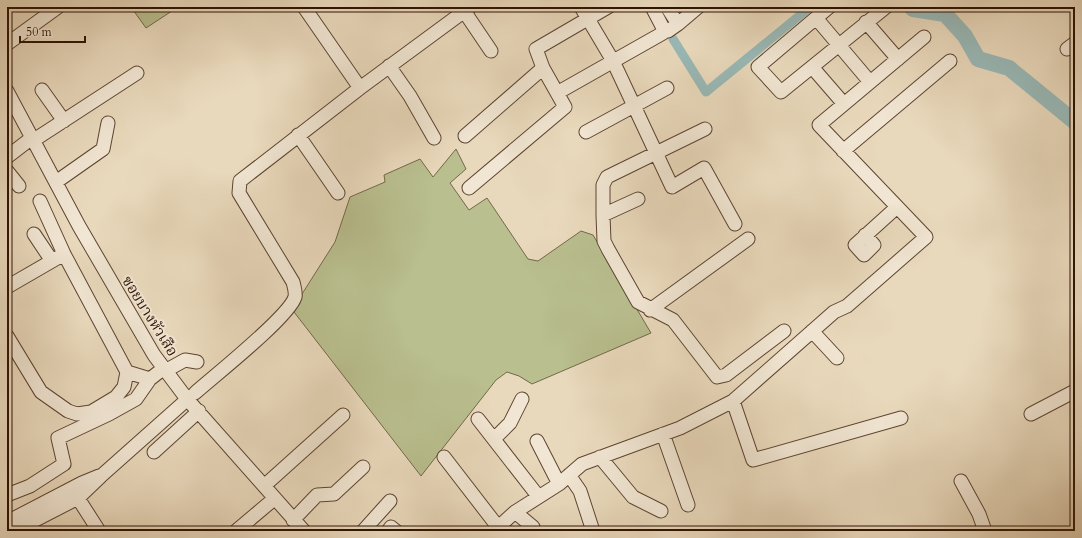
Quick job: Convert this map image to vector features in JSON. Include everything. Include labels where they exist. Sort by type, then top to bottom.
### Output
[{"type":"street","points":[[7,44],[58,7]]},
{"type":"street","points":[[304,7],[360,88]]},
{"type":"street","points":[[581,7],[613,61],[654,153],[672,187],[704,168],[735,224]]},
{"type":"street","points":[[469,188],[565,107],[543,68],[536,49],[608,7]]},
{"type":"street","points":[[557,93],[662,33],[663,28],[652,7]]},
{"type":"street","points":[[667,7],[673,28],[698,7]]},
{"type":"street","points":[[829,7],[758,67],[781,92],[886,7]]},
{"type":"street","points":[[14,531],[101,476],[275,322],[291,304],[295,296],[293,282],[240,193],[238,187],[240,181],[245,175],[467,9],[491,51]]},
{"type":"street","points":[[816,18],[870,82]]},
{"type":"street","points":[[866,22],[898,59]]},
{"type":"street","points":[[444,458],[496,529],[538,496],[559,484],[582,464],[680,428],[733,400],[834,312],[847,306],[926,237],[818,125],[924,37]]},
{"type":"street","points":[[843,151],[950,61]]},
{"type":"street","points":[[389,66],[413,101],[434,138]]},
{"type":"street","points":[[812,67],[844,104]]},
{"type":"street","points":[[465,136],[543,68]]},
{"type":"street","points":[[7,157],[33,138],[64,121],[137,73]]},
{"type":"street","points":[[586,132],[667,88]]},
{"type":"street","points":[[42,90],[64,121]]},
{"type":"street","name":"ซอยบางหัวเสือ","points":[[7,91],[140,335],[165,369],[191,396],[198,411],[274,499],[304,531]]},
{"type":"street","points":[[56,182],[104,149],[108,123]]},
{"type":"street","points":[[705,129],[607,176],[603,185],[604,241],[638,302],[650,310],[673,320],[717,377],[722,378],[784,331]]},
{"type":"street","points":[[298,135],[338,193]]},
{"type":"street","points":[[7,171],[19,186]]},
{"type":"street","points":[[603,215],[638,199]]},
{"type":"street","points":[[7,336],[41,392],[62,407],[77,414],[90,412],[116,397],[124,387],[127,372],[64,254],[40,201]]},
{"type":"street","points":[[865,235],[897,207]]},
{"type":"street","points":[[34,234],[52,261]]},
{"type":"street","points":[[650,310],[748,238]]},
{"type":"street","points":[[7,288],[64,254]]},
{"type":"street","points":[[812,331],[838,358]]},
{"type":"street","points":[[7,495],[30,486],[64,464],[58,438],[109,414],[136,399],[150,379],[165,369],[185,360],[197,362]]},
{"type":"street","points":[[127,372],[150,379]]},
{"type":"street","points":[[1031,414],[1075,391]]},
{"type":"street","points":[[494,439],[510,422],[522,399]]},
{"type":"street","points":[[733,400],[753,460],[901,418]]},
{"type":"street","points":[[154,452],[198,411]]},
{"type":"street","points":[[264,486],[343,415]]},
{"type":"street","points":[[478,419],[538,496]]},
{"type":"street","points":[[663,434],[688,505]]},
{"type":"street","points":[[537,440],[559,484]]},
{"type":"street","points":[[600,457],[633,498],[661,511]]},
{"type":"street","points":[[293,520],[317,495],[334,494],[363,467]]},
{"type":"street","points":[[570,475],[580,491],[593,531]]},
{"type":"street","points":[[961,482],[979,514],[985,531]]},
{"type":"street","points":[[7,522],[75,493]]},
{"type":"street","points":[[75,493],[97,530]]},
{"type":"street","points":[[236,531],[274,499]]},
{"type":"street","points":[[363,531],[390,501]]},
{"type":"street","points":[[516,512],[533,526],[533,531]]},
{"type":"street","points":[[388,531],[391,527],[396,531]]},
{"type":"green space","points":[[131,7],[178,7],[146,28]]},
{"type":"green space","points":[[456,149],[466,169],[450,183],[469,210],[487,198],[528,259],[538,261],[581,231],[593,235],[651,333],[532,384],[519,376],[507,372],[496,380],[421,476],[294,312],[302,294],[335,242],[350,197],[385,182],[384,175],[420,159],[433,177]]},
{"type":"waterway","points":[[673,39],[706,92],[810,7]]},
{"type":"waterway","points":[[911,7],[913,9],[945,14],[965,36],[978,59],[1009,68],[1075,122]]}]
